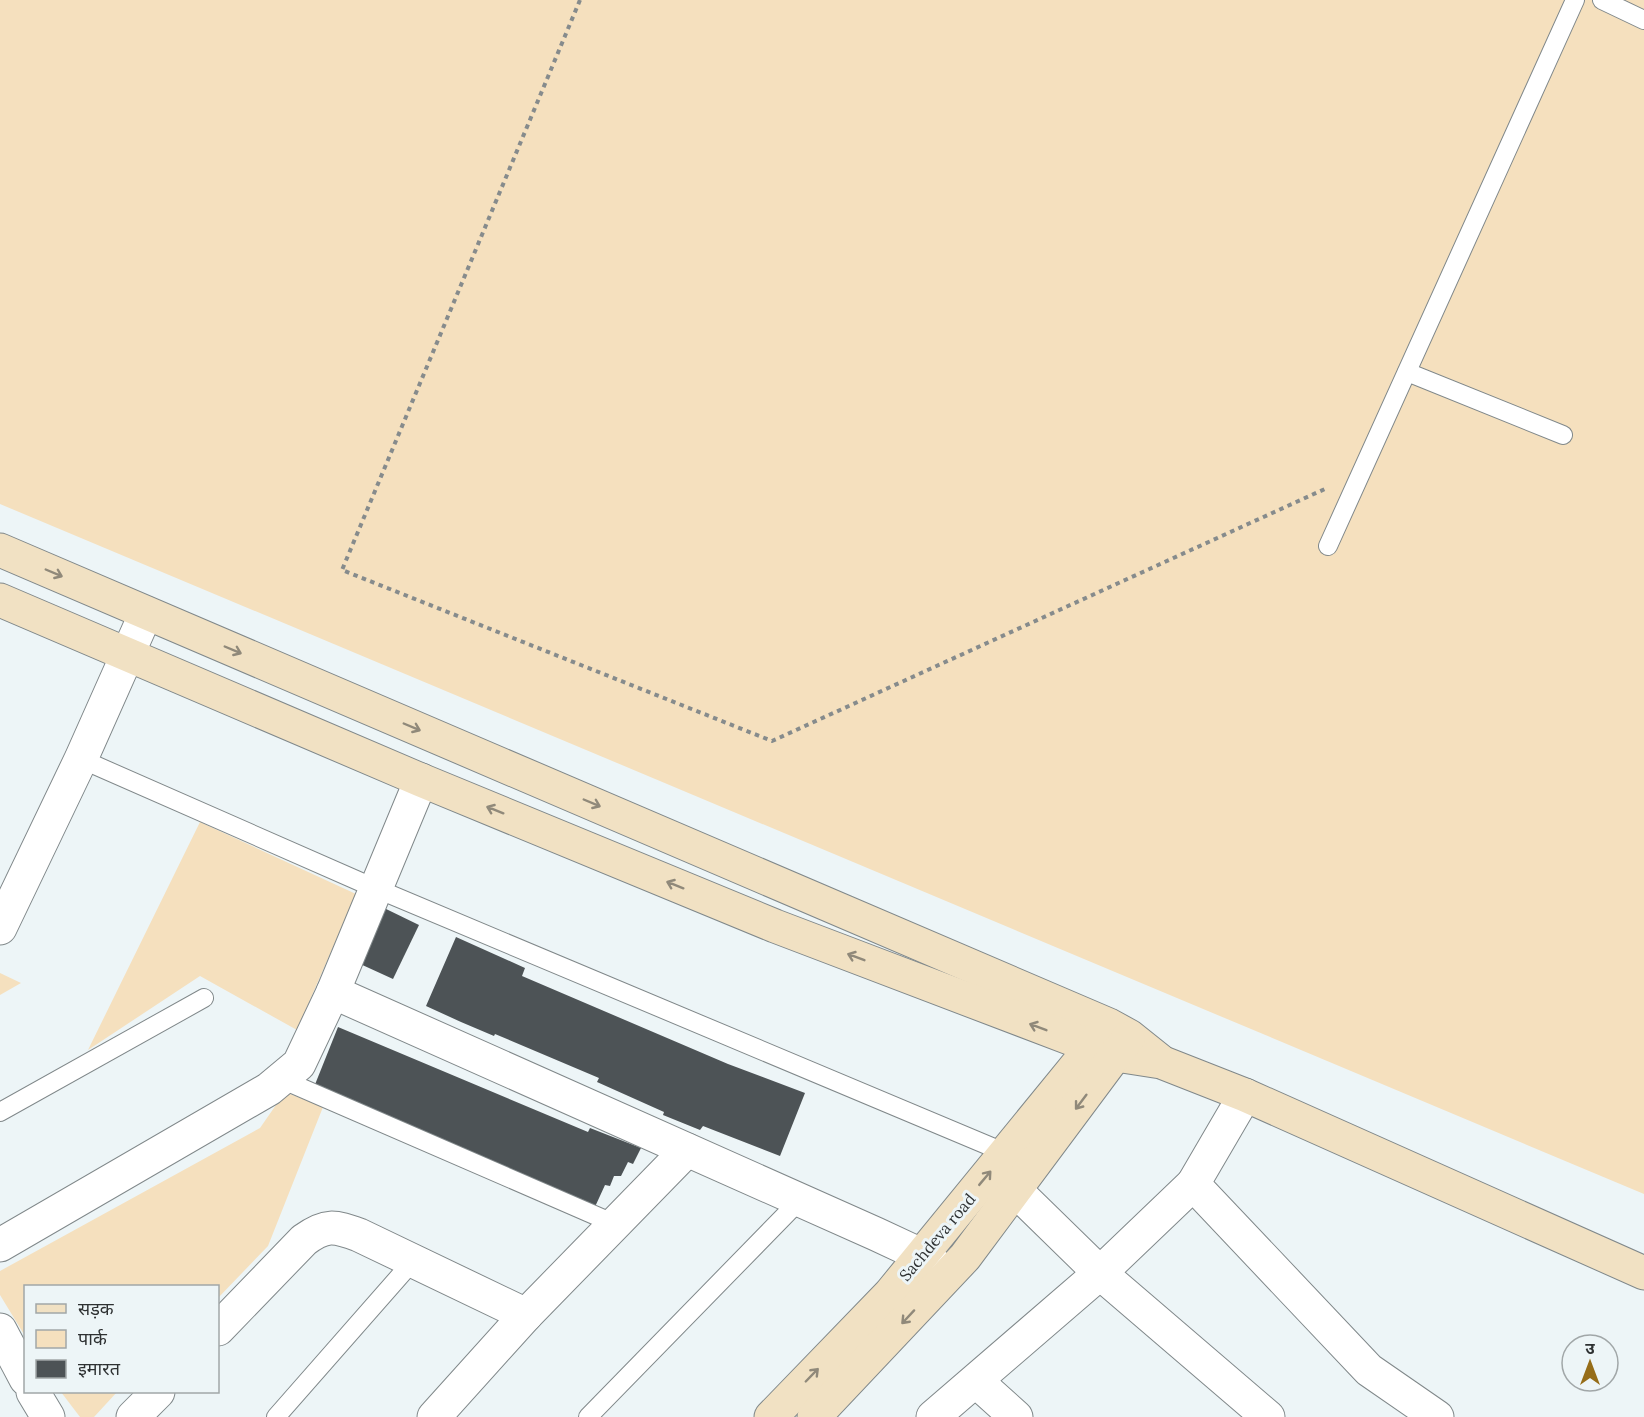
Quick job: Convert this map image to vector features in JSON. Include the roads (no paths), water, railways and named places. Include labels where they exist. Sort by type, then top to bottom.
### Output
[{"type":"street","points":[[0,550],[1112,1041],[1245,1095],[1644,1273]]},
{"type":"street","points":[[0,600],[421,780],[775,926],[1112,1041]]},
{"type":"street","points":[[0,928],[81,759],[146,613]]},
{"type":"street","points":[[0,1245],[269,1089],[300,1064],[333,992],[421,780]]},
{"type":"street","points":[[333,992],[921,1255],[948,1274]]},
{"type":"street","name":"Sachdeva road","points":[[771,1417],[890,1294],[1006,1153],[1112,1041]]},
{"type":"street","name":"Sachdeva road","points":[[814,1417],[964,1257],[1015,1190],[1112,1041]]},
{"type":"street","points":[[933,1417],[1100,1273],[1193,1184],[1245,1095]]},
{"type":"street","points":[[434,1417],[526,1315],[687,1150]]},
{"type":"street","points":[[1193,1184],[1369,1370],[1437,1417]]},
{"type":"street","points":[[1015,1190],[1100,1273],[1268,1417]]},
{"type":"street","points":[[219,1328],[304,1240],[319,1229],[336,1227],[359,1235],[526,1315]]},
{"type":"street","points":[[0,1330],[24,1375]]},
{"type":"street","points":[[976,1381],[1016,1417]]},
{"type":"street","points":[[34,1393],[48,1417]]},
{"type":"street","points":[[133,1417],[157,1393]]},
{"type":"lane","points":[[1328,546],[1575,0]]},
{"type":"lane","points":[[1602,0],[1639,12]]},
{"type":"lane","points":[[1407,372],[1563,435]]},
{"type":"lane","points":[[81,759],[376,888],[1006,1153]]},
{"type":"lane","points":[[0,1112],[204,998]]},
{"type":"lane","points":[[281,1079],[615,1224]]},
{"type":"lane","points":[[588,1417],[800,1200]]},
{"type":"lane","points":[[276,1417],[413,1261]]}]
